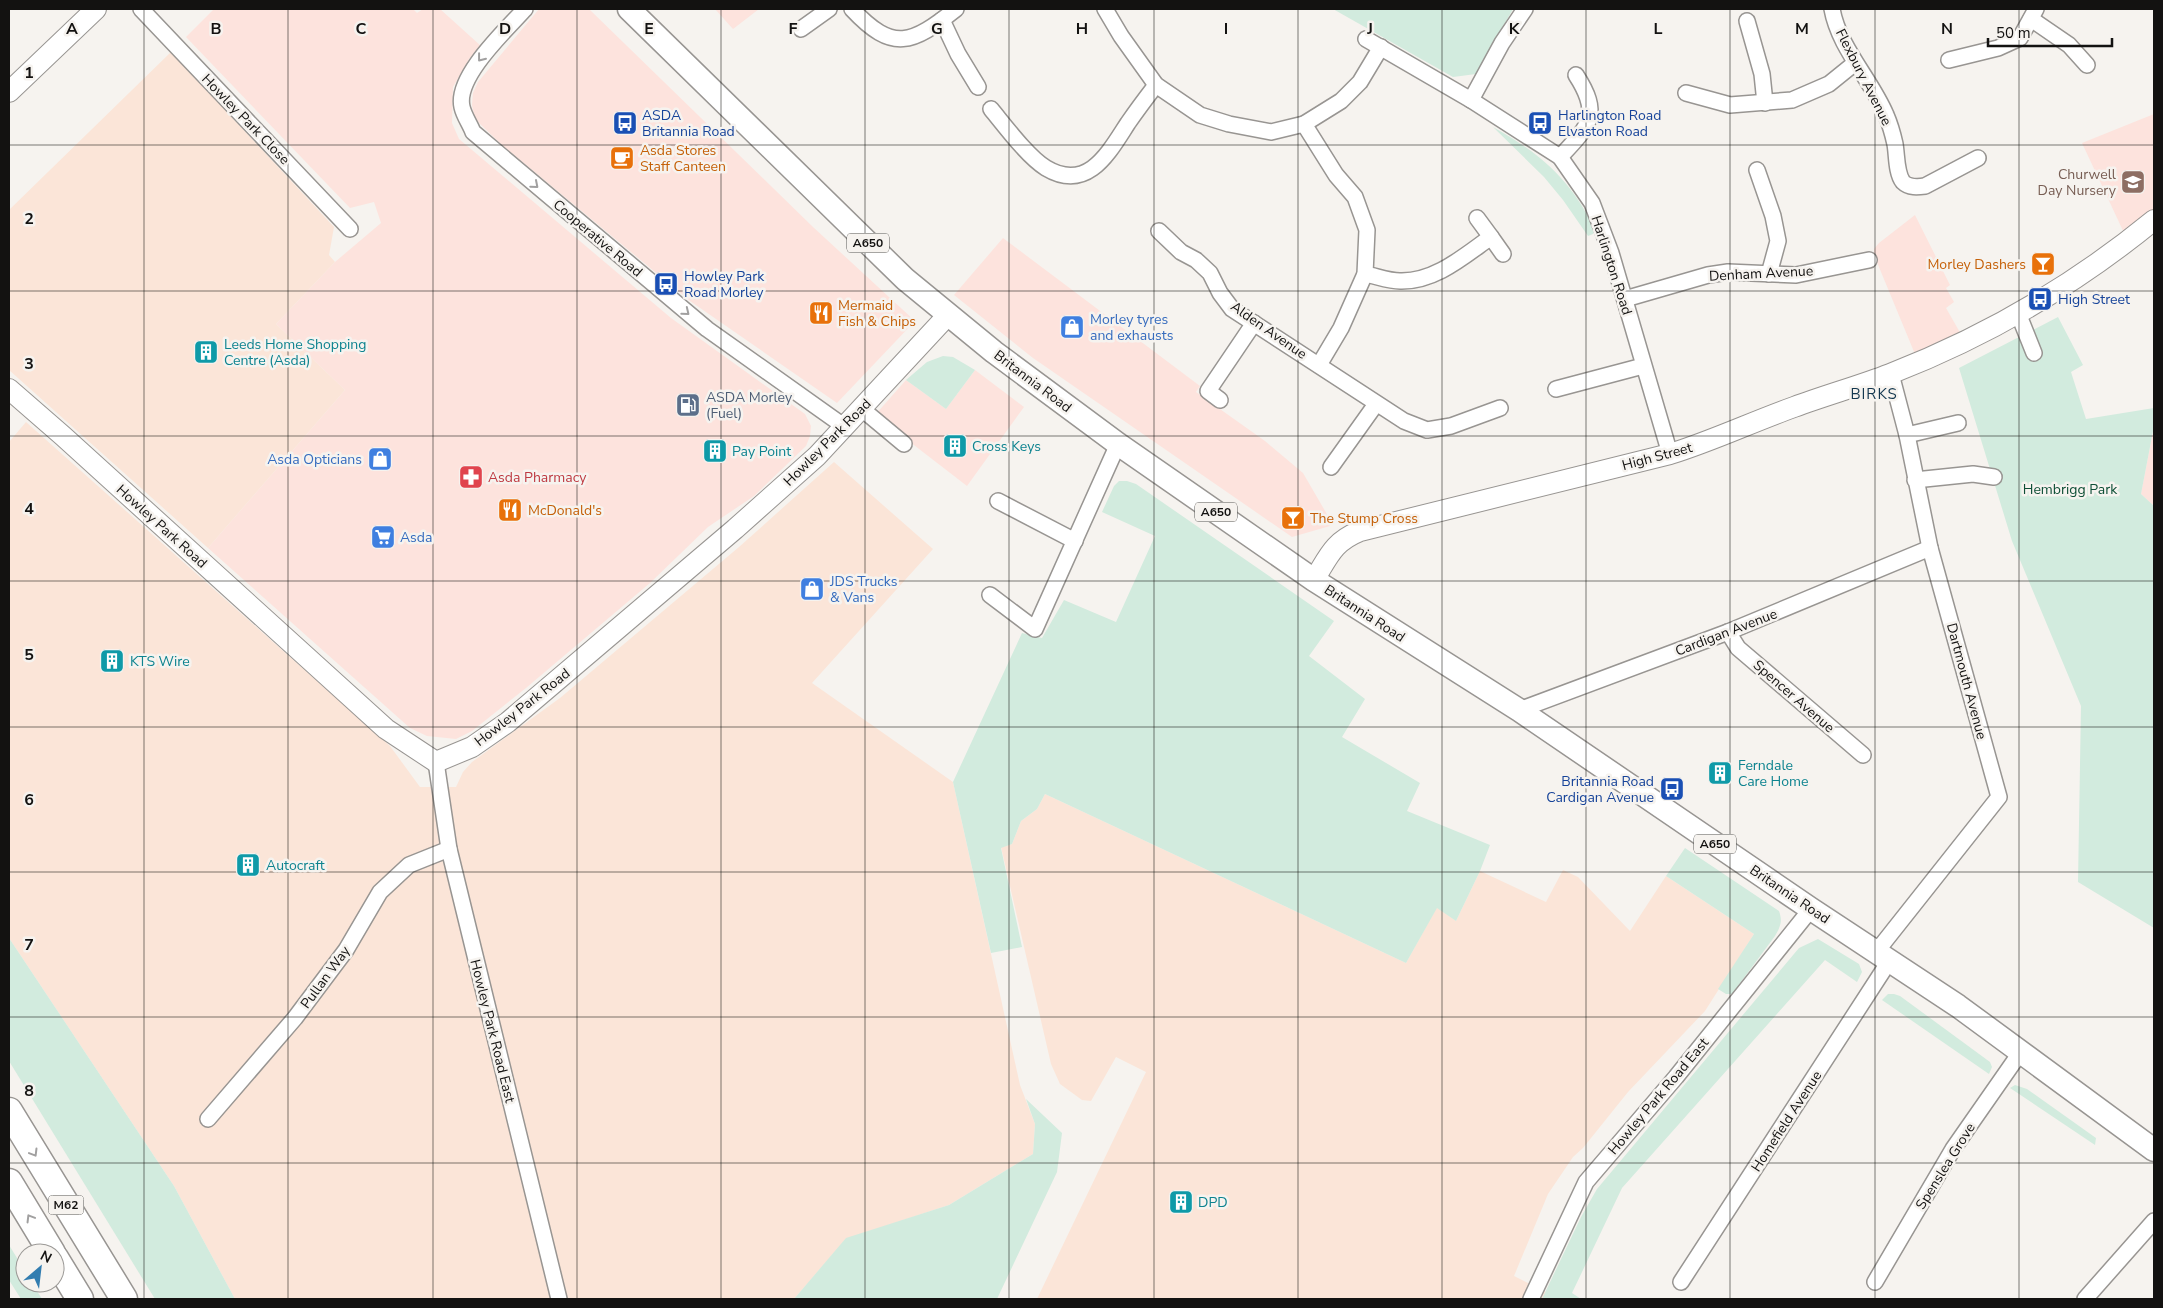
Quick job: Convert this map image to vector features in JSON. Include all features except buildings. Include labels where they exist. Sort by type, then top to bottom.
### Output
[{"type":"highway","name":"M62","points":[[9,1111],[124,1299]]},
{"type":"highway","name":"M62","points":[[9,1182],[46,1243]]},
{"type":"highway","points":[[65,1274],[80,1299]]},
{"type":"main road","name":"Britannia Road","points":[[629,9],[905,279],[948,315],[1118,444],[1314,580],[1519,710],[1811,909],[1958,1006],[2154,1150]]},
{"type":"street","points":[[9,92],[96,9]]},
{"type":"street","name":"Howley Park Close","points":[[141,9],[350,229]]},
{"type":"street","name":"Cooperative Road","points":[[525,9],[486,51],[465,84],[462,106],[473,132],[616,254],[708,329],[845,427]]},
{"type":"street","points":[[802,29],[829,9]]},
{"type":"street","points":[[852,9],[868,27],[879,34],[891,38],[908,38],[921,34],[956,9]]},
{"type":"street","points":[[1470,100],[1502,43],[1525,9]]},
{"type":"street","name":"Flexbury Avenue","points":[[1832,9],[1834,18],[1855,63],[1886,114],[1895,143],[1900,175],[1904,182],[1918,187],[1925,186],[1978,158]]},
{"type":"street","points":[[1110,11],[1121,36],[1156,85],[1200,115],[1229,124],[1271,132],[1304,124],[1341,102],[1360,82],[1381,47]]},
{"type":"street","points":[[1949,60],[1998,48],[2020,38],[2033,14],[2069,44],[2087,65]]},
{"type":"street","points":[[942,20],[958,54],[978,87]]},
{"type":"street","points":[[1747,21],[1762,74],[1765,103]]},
{"type":"street","name":"Harlington Road","points":[[1366,39],[1560,156],[1592,202],[1611,253],[1670,454]]},
{"type":"street","points":[[1686,93],[1730,105],[1792,100],[1829,84],[1855,63]]},
{"type":"street","points":[[1560,156],[1580,135],[1590,116],[1590,102],[1586,90],[1576,75]]},
{"type":"street","points":[[990,109],[1023,146],[1045,167],[1062,175],[1082,175],[1103,161],[1156,85]]},
{"type":"street","name":"Alden Avenue","points":[[1304,124],[1336,175],[1355,197],[1367,230],[1365,274],[1341,328],[1319,365]]},
{"type":"street","points":[[1757,170],[1773,216],[1778,241],[1769,274]]},
{"type":"street","points":[[1477,218],[1503,254]]},
{"type":"street","name":"High Street","points":[[1314,580],[1334,548],[1344,538],[1360,531],[1704,444],[1793,407],[1891,374],[1974,337],[2018,313],[2125,244],[2154,220]]},
{"type":"street","name":"Alden Avenue","points":[[1159,231],[1181,252],[1196,260],[1210,273],[1220,293],[1232,309],[1404,421],[1427,430],[1451,426],[1500,408]]},
{"type":"street","points":[[1365,274],[1400,281],[1426,278],[1458,262],[1491,237]]},
{"type":"street","name":"Denham Avenue","points":[[1624,300],[1708,275],[1728,272],[1796,275],[1869,260]]},
{"type":"street","points":[[2018,313],[2034,353]]},
{"type":"street","name":"Howley Park Road","points":[[9,389],[386,729],[436,762],[472,747],[508,722],[735,530],[817,456],[948,315]]},
{"type":"street","points":[[1220,400],[1208,391],[1254,323]]},
{"type":"street","points":[[1556,390],[1643,366]]},
{"type":"street","name":"Dartmouth Avenue","points":[[1883,956],[1998,797],[1930,548],[1907,435],[1891,374]]},
{"type":"street","points":[[1331,467],[1376,404]]},
{"type":"street","points":[[862,409],[904,444]]},
{"type":"street","points":[[1907,435],[1958,423]]},
{"type":"street","points":[[990,595],[1036,629],[1118,444]]},
{"type":"street","points":[[1915,480],[1973,474],[1994,477]]},
{"type":"street","points":[[998,501],[1075,541]]},
{"type":"street","name":"Cardigan Avenue","points":[[1519,710],[1728,632],[1930,548]]},
{"type":"street","name":"Spencer Avenue","points":[[1728,632],[1738,648],[1863,755]]},
{"type":"street","name":"Howley Park Road East","points":[[436,762],[449,849],[558,1299]]},
{"type":"street","name":"Pullan Way","points":[[208,1119],[295,1018],[346,950],[380,892],[409,865],[449,849]]},
{"type":"street","name":"Howley Park Road East","points":[[1531,1299],[1586,1182],[1676,1077],[1811,909]]},
{"type":"street","name":"Homefield Avenue","points":[[1681,1282],[1883,956]]},
{"type":"street","name":"Spenslea Grove","points":[[1875,1282],[1954,1149],[2020,1053]]},
{"type":"street","points":[[2085,1299],[2154,1221]]},
{"type":"shaded area","points":[[214,9],[413,9],[417,13],[423,9],[440,9],[481,46],[469,59],[453,87],[452,123],[459,139],[671,318],[805,414],[811,426],[806,446],[754,496],[708,527],[650,583],[526,688],[472,731],[456,739],[427,736],[410,728],[208,548],[345,390],[276,324],[335,262],[381,223],[374,202],[350,208],[186,37]]},
{"type":"shaded area","points":[[539,9],[589,9],[813,227],[915,321],[837,403],[690,301],[502,145],[479,123],[474,115],[472,105],[473,93],[478,82]]},
{"type":"shaded area","points":[[715,9],[759,9],[733,29]]},
{"type":"shaded area","points":[[171,52],[334,227],[329,255],[335,262],[276,324],[345,390],[208,548],[9,370],[9,210]]},
{"type":"shaded area","points":[[2154,114],[2154,216],[2125,235],[2082,143]]},
{"type":"shaded area","points":[[1915,215],[1950,285],[1946,288],[1954,302],[1946,308],[1962,336],[1917,359],[1874,255],[1874,249],[1879,243]]},
{"type":"shaded area","points":[[1003,238],[1200,386],[1196,392],[1265,441],[1303,473],[1328,516],[1330,526],[1292,537],[1033,358],[954,295]]},
{"type":"shaded area","points":[[975,370],[1024,407],[967,486],[875,415],[906,380],[946,409]]},
{"type":"shaded area","points":[[26,422],[390,746],[420,787],[456,787],[463,772],[472,762],[560,698],[739,547],[834,462],[933,549],[812,683],[953,782],[1020,1085],[1035,1124],[1033,1154],[949,1205],[846,1239],[794,1299],[235,1299],[174,1186],[9,938],[9,442]]},
{"type":"shaded area","points":[[2154,426],[2154,506],[2141,494]]},
{"type":"shaded area","points":[[1045,794],[1406,963],[1437,907],[1456,921],[1480,871],[1546,902],[1563,870],[1578,877],[1630,931],[1666,876],[1754,934],[1705,1011],[1628,1092],[1583,1148],[1573,1157],[1548,1194],[1514,1276],[1546,1292],[1542,1299],[1037,1299],[1146,1072],[1116,1057],[1091,1101],[1082,1100],[1060,1084],[1051,1064],[1001,847],[1012,844],[1021,821],[1037,809]]},
{"type":"green space","points":[[1333,9],[1513,9],[1476,74],[1453,77]]},
{"type":"green space","points":[[1493,127],[1526,147],[1553,170],[1576,197],[1586,213],[1595,231],[1593,234],[1588,236],[1544,177]]},
{"type":"green space","name":"Hembrigg Park","points":[[2058,317],[2083,365],[2071,372],[2086,419],[2154,408],[2154,426],[2141,494],[2154,506],[2154,928],[2078,882],[2081,706],[2012,541],[1959,368]]},
{"type":"green space","points":[[943,356],[953,357],[975,370],[946,409],[906,380],[927,362]]},
{"type":"green space","points":[[1119,481],[1136,484],[1334,621],[1309,656],[1365,699],[1342,737],[1420,783],[1407,811],[1490,845],[1456,921],[1437,908],[1406,963],[1045,794],[1037,809],[1021,821],[1012,844],[1001,848],[1022,947],[991,953],[953,782],[1022,633],[1042,638],[1064,600],[1116,622],[1155,536],[1102,512],[1114,486]]},
{"type":"green space","points":[[1685,848],[1779,911],[1781,918],[1775,936],[1732,994],[1726,994],[1718,989],[1754,934],[1666,876]]},
{"type":"green space","points":[[9,938],[174,1186],[235,1299],[155,1299],[9,1061]]},
{"type":"green space","points":[[1818,939],[1859,964],[1862,972],[1857,982],[1825,960],[1622,1188],[1572,1293],[1581,1299],[1542,1299],[1581,1217],[1597,1189],[1799,948]]},
{"type":"green space","points":[[1888,994],[1900,996],[1990,1062],[1992,1067],[1989,1074],[1882,1000]]},
{"type":"green space","points":[[2015,1085],[2027,1089],[2096,1138],[2095,1145],[2010,1088]]},
{"type":"green space","points":[[1026,1099],[1062,1133],[1057,1172],[997,1299],[794,1299],[846,1238],[949,1205],[1033,1154],[1035,1124]]},
{"type":"green space","points":[[9,1245],[15,1255],[15,1290],[9,1280]]},
{"type":"green space","points":[[17,1293],[38,1293],[42,1299],[21,1299]]},
{"type":"place","name":"ASDA Britannia Road","points":[[625,123]]},
{"type":"place","name":"Harlington Road Elvaston Road","points":[[1540,123]]},
{"type":"place","name":"Asda Stores Staff Canteen","points":[[622,158]]},
{"type":"place","name":"Churwell Day Nursery","points":[[2133,182]]},
{"type":"place","name":"Morley Dashers","points":[[2043,264]]},
{"type":"place","name":"Howley Park Road Morley","points":[[666,284]]},
{"type":"place","name":"High Street","points":[[2040,299]]},
{"type":"place","name":"Mermaid Fish & Chips","points":[[821,313]]},
{"type":"place","name":"Morley tyres and exhausts","points":[[1072,327]]},
{"type":"place","name":"Leeds Home Shopping Centre (Asda)","points":[[206,352]]},
{"type":"place","name":"ASDA Morley (Fuel)","points":[[688,405]]},
{"type":"place","name":"Cross Keys","points":[[955,446]]},
{"type":"place","name":"Pay Point","points":[[715,451]]},
{"type":"place","name":"Asda Opticians","points":[[380,459]]},
{"type":"place","name":"Asda Pharmacy","points":[[471,477]]},
{"type":"place","name":"McDonald's","points":[[510,510]]},
{"type":"place","name":"The Stump Cross","points":[[1293,518]]},
{"type":"place","name":"Asda","points":[[383,537]]},
{"type":"place","name":"JDS Trucks & Vans","points":[[812,589]]},
{"type":"place","name":"KTS Wire","points":[[112,661]]},
{"type":"place","name":"Ferndale Care Home","points":[[1720,773]]},
{"type":"place","name":"Britannia Road Cardigan Avenue","points":[[1672,789]]},
{"type":"place","name":"Autocraft","points":[[248,865]]},
{"type":"place","name":"DPD","points":[[1181,1202]]},
{"type":"district","name":"BIRKS","points":[[1874,394]]}]
